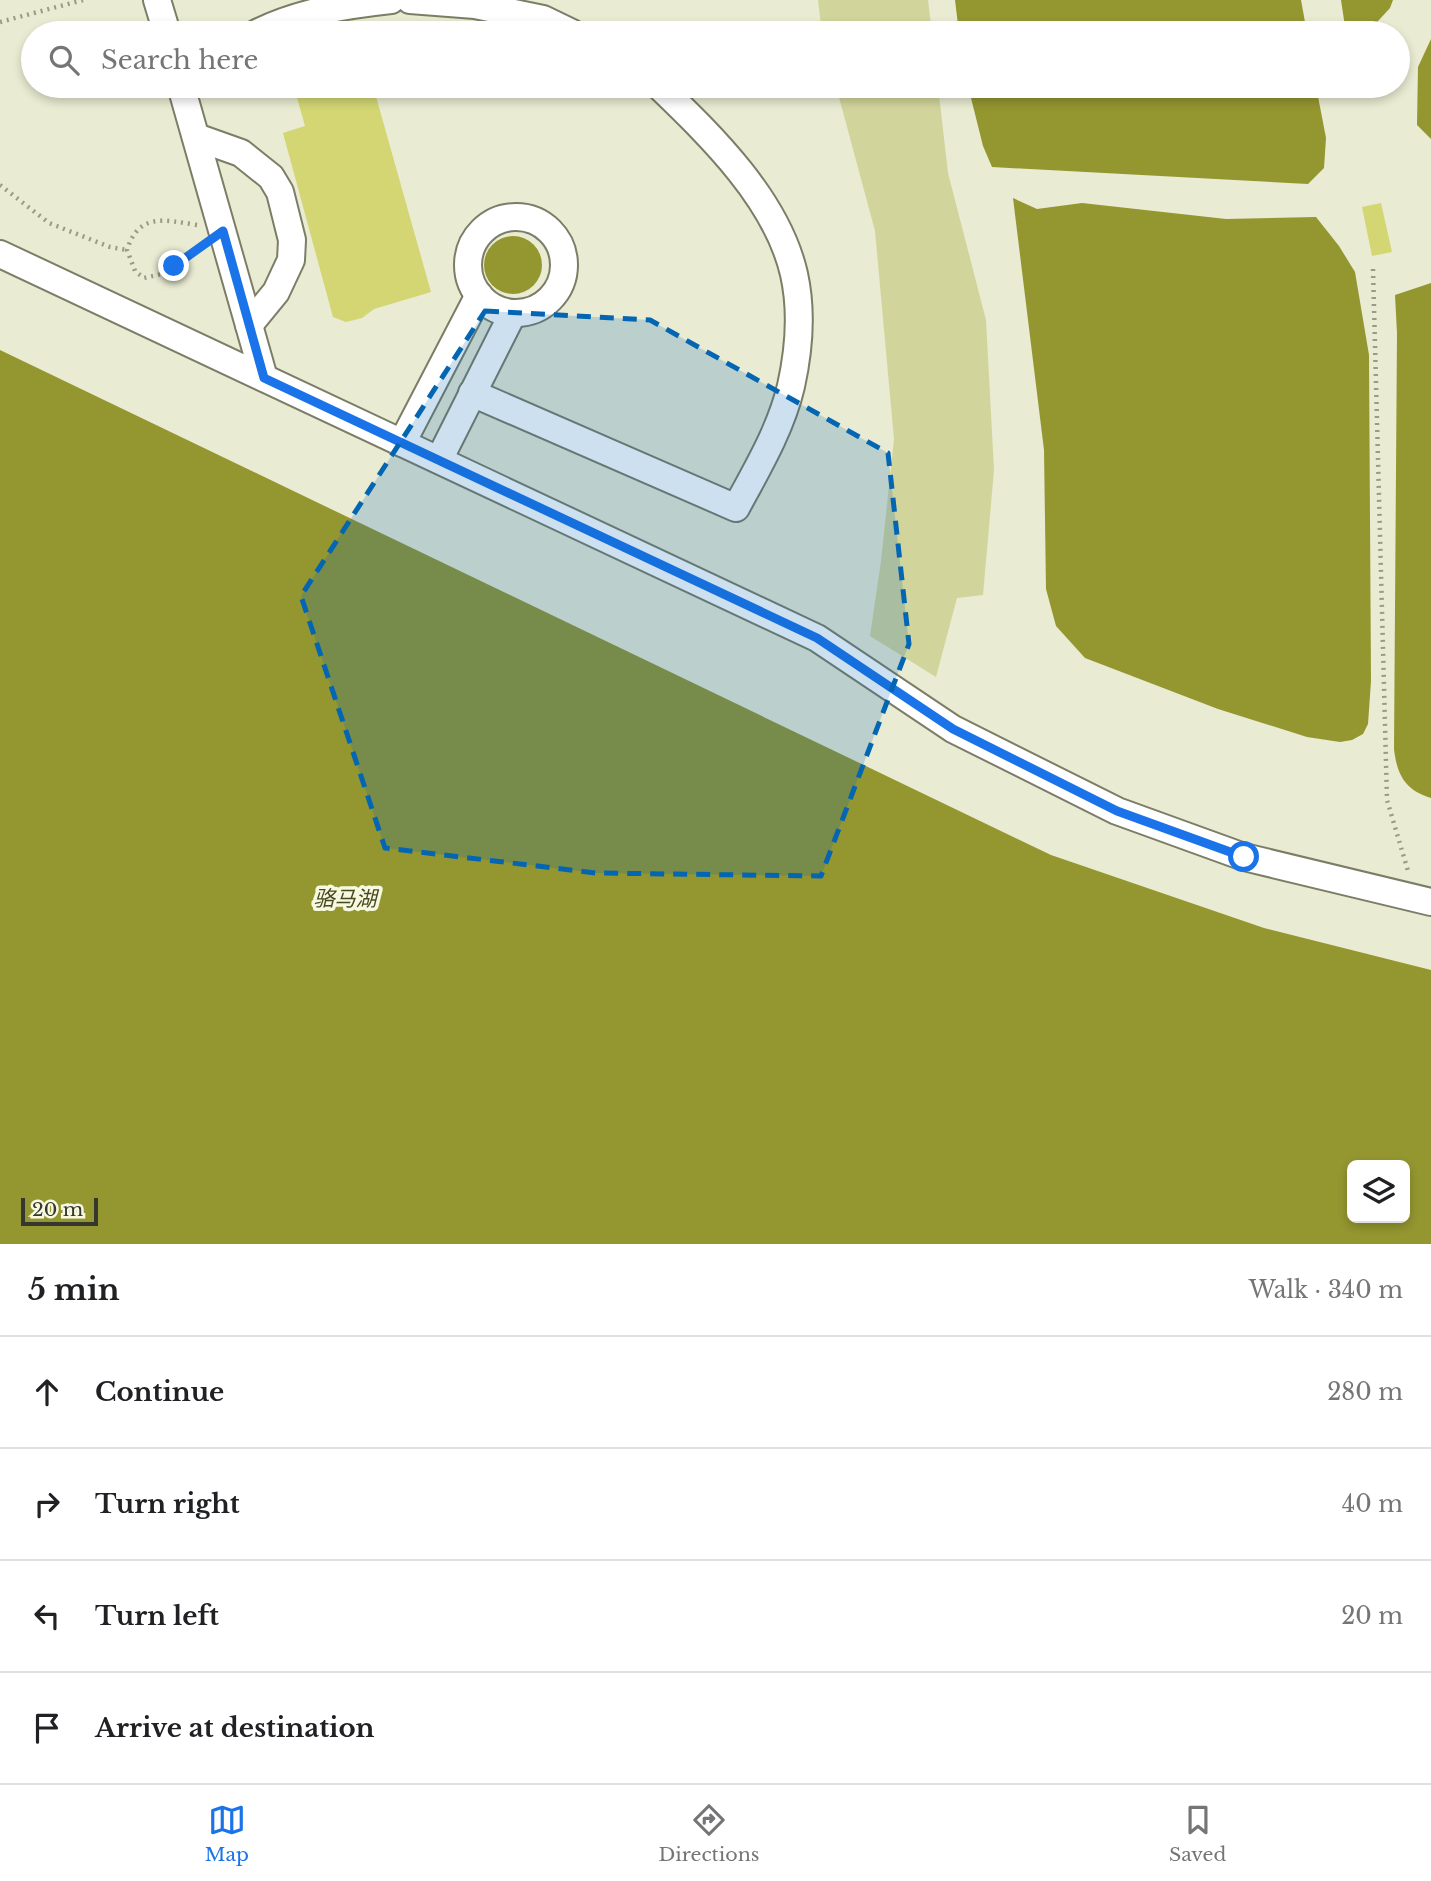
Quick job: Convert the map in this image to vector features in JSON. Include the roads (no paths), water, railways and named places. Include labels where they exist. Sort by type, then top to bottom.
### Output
[{"type":"lane","points":[[157,0],[163,21]]},
{"type":"lane","points":[[280,21],[340,6],[391,0]]},
{"type":"lane","points":[[410,0],[475,5],[547,21]]},
{"type":"lane","points":[[185,98],[264,378]]},
{"type":"lane","points":[[472,393],[736,508],[770,444],[790,388],[799,333],[794,276],[784,243],[757,195],[711,135],[672,98]]},
{"type":"lane","points":[[196,137],[241,153],[271,177],[280,192],[292,240],[291,260],[276,292],[249,326]]},
{"type":"lane","points":[[511,217],[526,218],[541,224],[554,234],[561,248],[564,264],[562,280],[555,294],[543,305],[528,312],[513,313],[497,309],[484,301],[474,288],[469,273],[473,243],[483,230],[496,221],[511,217]]},
{"type":"lane","points":[[0,254],[817,638],[953,729],[1117,811],[1244,857],[1424,900]]},
{"type":"lane","points":[[402,443],[479,295]]},
{"type":"lane","points":[[439,460],[513,313]]},
{"type":"water","points":[[955,0],[1301,0],[1305,21],[958,21]]},
{"type":"water","points":[[1341,0],[1393,0],[1390,8],[1378,21],[1344,21]]},
{"type":"water","points":[[1431,39],[1431,139],[1417,125],[1418,67]]},
{"type":"water","points":[[971,98],[1318,98],[1326,138],[1324,168],[1308,184],[992,167],[983,146]]},
{"type":"water","points":[[1013,198],[1037,209],[1082,203],[1226,219],[1316,217],[1339,246],[1355,272],[1369,355],[1371,681],[1368,724],[1363,734],[1340,742],[1307,737],[1218,709],[1085,658],[1056,626],[1046,589],[1044,450]]},
{"type":"water","points":[[507,236],[519,236],[534,244],[542,259],[542,271],[534,286],[519,294],[507,294],[492,286],[484,271],[484,259],[492,244]]},
{"type":"water","points":[[1431,283],[1431,798],[1415,791],[1404,780],[1397,766],[1394,749],[1395,295]]},
{"type":"water","name":"骆马湖","points":[[0,350],[1051,855],[1264,928],[1431,970],[1431,1244],[0,1244]]}]
